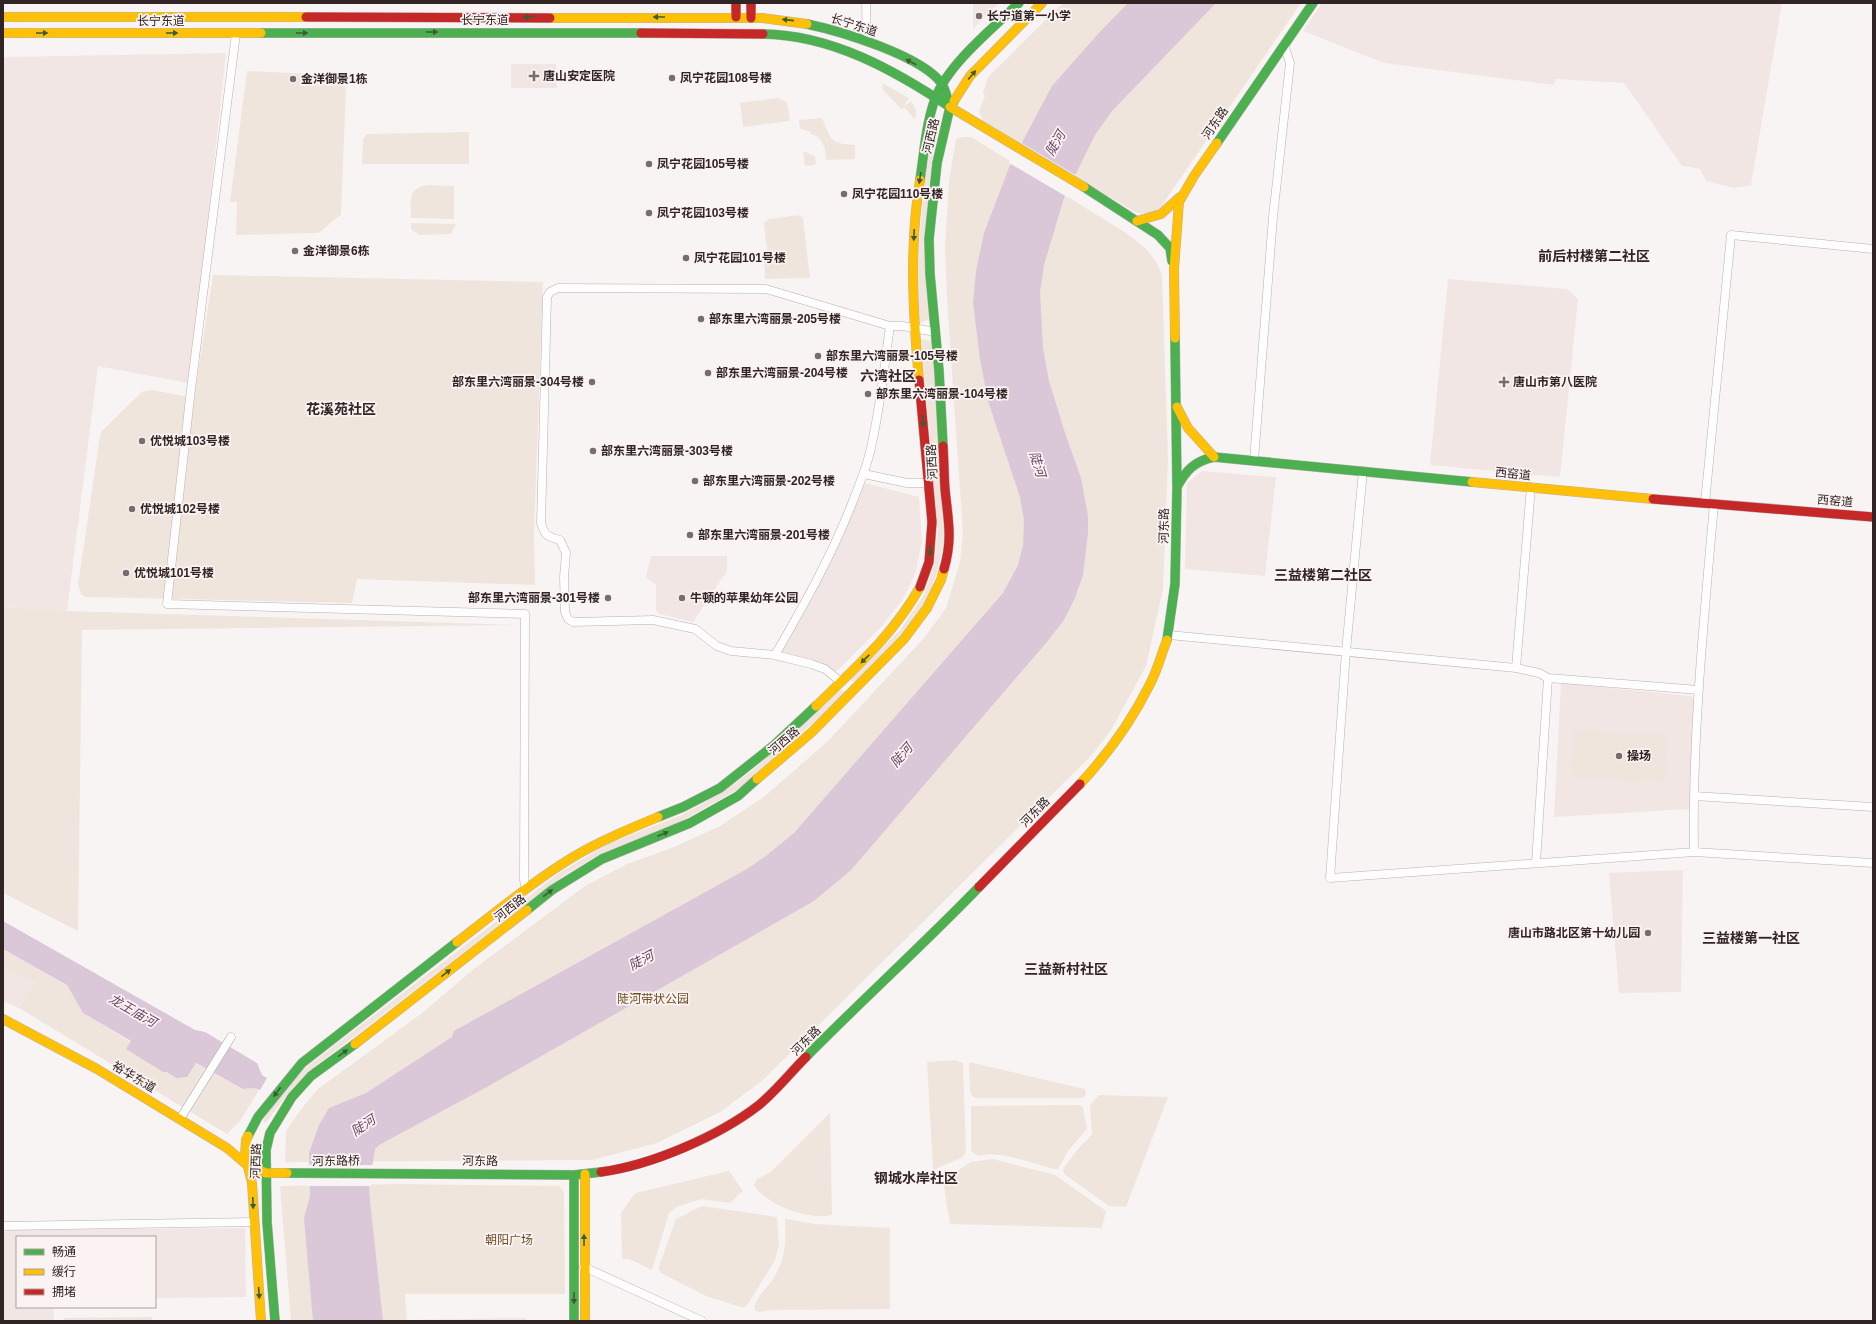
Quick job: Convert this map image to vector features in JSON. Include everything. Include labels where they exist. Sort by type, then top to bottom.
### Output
[{"type":"main road","points":[[736,3],[736,17]]},
{"type":"main road","points":[[751,3],[751,18]]},
{"type":"main road","name":"河西路","points":[[261,1321],[252,1183],[247,1165],[246,1140],[258,1117],[280,1088],[302,1063],[526,889],[573,857],[614,836],[684,807],[720,788],[773,746],[869,655],[899,621],[920,588],[930,562],[932,522],[914,328],[913,274],[917,196],[928,125],[935,99],[942,84],[956,64],[1019,3]]},
{"type":"main road","name":"河西路","points":[[275,1321],[267,1222],[266,1150],[270,1133],[292,1096],[311,1076],[375,1029],[552,890],[602,859],[690,823],[738,796],[812,732],[904,639],[927,608],[941,580],[949,551],[950,526],[945,489],[939,371],[930,274],[929,239],[937,163],[950,107],[970,76],[1042,3]]},
{"type":"main road","name":"河东路","points":[[385,1172],[585,1174],[613,1170],[658,1159],[726,1127],[760,1104],[839,1023],[929,939],[1097,766],[1130,720],[1150,685],[1169,635],[1175,584],[1177,488],[1174,269],[1176,222],[1182,195],[1313,3]]},
{"type":"main road","name":"长宁东道","points":[[3,17],[736,17],[800,22],[843,32],[867,41],[927,70],[942,84],[950,107]]},
{"type":"main road","name":"长宁东道","points":[[3,33],[562,32],[768,34],[798,37],[827,43],[858,55],[918,86],[935,99],[1015,145],[1137,221]]},
{"type":"main road","points":[[1137,221],[1160,217],[1169,210],[1182,195]]},
{"type":"main road","name":"河东路","points":[[1137,221],[1158,235],[1170,248],[1174,269]]},
{"type":"main road","points":[[1176,406],[1188,428],[1214,457]]},
{"type":"main road","points":[[1177,488],[1190,468],[1199,460],[1214,457]]},
{"type":"main road","name":"西窑道","points":[[1214,457],[1873,517]]},
{"type":"main road","points":[[840,682],[853,691]]},
{"type":"main road","name":"裕华东道","points":[[3,1019],[97,1069],[227,1148],[247,1165],[266,1173]]},
{"type":"main road","name":"河东路桥","points":[[266,1173],[385,1172]]},
{"type":"main road","points":[[585,1174],[585,1321]]},
{"type":"main road","points":[[574,1175],[574,1321]]},
{"type":"street","points":[[866,3],[867,41]]},
{"type":"street","points":[[236,33],[191,390],[167,604],[525,614],[524,880],[526,889]]},
{"type":"street","points":[[1254,460],[1273,217],[1290,63],[1284,45]]},
{"type":"street","points":[[1694,852],[1694,796],[1709,503],[1732,235],[1873,249]]},
{"type":"street","points":[[840,682],[825,669],[775,655],[731,651],[717,646],[695,629],[653,620],[573,622],[568,619],[565,612],[566,553],[560,540],[549,537],[543,532],[541,523],[547,297],[550,292],[558,288],[766,290],[890,326],[935,332]]},
{"type":"street","points":[[775,655],[816,584],[832,552],[864,474],[870,453],[879,404],[890,326]]},
{"type":"street","points":[[1364,471],[1346,651],[1330,878],[1694,852],[1873,863]]},
{"type":"street","points":[[864,474],[907,483],[929,483]]},
{"type":"street","points":[[1516,668],[1531,487]]},
{"type":"street","points":[[1169,635],[1516,668],[1548,678],[1699,690]]},
{"type":"street","points":[[1536,863],[1548,678]]},
{"type":"street","points":[[1694,796],[1873,807]]},
{"type":"street","points":[[180,1119],[231,1037]]},
{"type":"street","points":[[3,1226],[254,1222]]},
{"type":"street","points":[[584,1267],[702,1321]]},
{"type":"street","points":[[684,1312],[684,1321]]},
{"type":"shaded area","name":"长宁道第一小学","points":[[973,3],[999,3],[973,29]]},
{"type":"shaded area","points":[[1322,3],[1782,3],[1751,185],[1735,188],[1706,181],[1700,169],[1682,166],[1624,83],[1556,79],[1554,85],[1384,63],[1303,31]]},
{"type":"shaded area","points":[[226,53],[202,275],[188,383],[98,366],[67,611],[3,607],[3,57]]},
{"type":"shaded area","name":"唐山安定医院","points":[[511,64],[556,64],[557,88],[511,88]]},
{"type":"shaded area","name":"唐山市第八医院","points":[[1448,279],[1567,289],[1578,299],[1560,477],[1430,465]]},
{"type":"shaded area","points":[[1202,471],[1276,477],[1265,576],[1185,569],[1187,483]]},
{"type":"shaded area","points":[[865,483],[919,497],[922,541],[915,575],[903,599],[883,625],[835,673],[775,661],[836,551]]},
{"type":"shaded area","name":"牛顿的苹果幼年公园","points":[[651,556],[727,556],[727,571],[693,622],[659,614],[656,611],[656,585],[646,577]]},
{"type":"shaded area","points":[[1561,683],[1691,696],[1696,703],[1691,809],[1554,817]]},
{"type":"shaded area","name":"唐山市路北区第十幼儿园","points":[[1683,870],[1681,992],[1619,993],[1609,873]]},
{"type":"shaded area","points":[[3,966],[35,983],[19,1008],[3,1001]]},
{"type":"shaded area","points":[[245,1228],[246,1297],[156,1298],[156,1236],[16,1236],[16,1308],[53,1308],[54,1321],[3,1321],[3,1233],[7,1230]]},
{"type":"green space","points":[[1063,3],[1301,3],[1160,208],[1147,214],[1133,211],[983,121],[979,111],[985,96],[983,93],[988,77]]},
{"type":"green space","points":[[247,71],[336,75],[346,88],[341,215],[318,233],[236,235],[237,202],[230,202]]},
{"type":"green space","points":[[882,83],[909,98],[904,106],[911,101],[916,110],[916,117],[914,119],[904,107],[902,110],[883,90]]},
{"type":"green space","points":[[778,98],[787,102],[790,121],[743,127],[740,103]]},
{"type":"green space","points":[[822,118],[832,139],[836,142],[855,145],[855,159],[826,160],[823,143],[819,138],[811,134],[809,131],[800,128],[799,120]]},
{"type":"green space","points":[[469,132],[469,164],[362,164],[363,139],[367,134]]},
{"type":"green space","points":[[934,133],[936,134],[928,195],[929,319],[920,323],[918,276],[920,231],[931,139]]},
{"type":"green space","name":"陡河带状公园","points":[[971,137],[1126,233],[1147,250],[1162,274],[1168,460],[1163,589],[1146,666],[1111,730],[1092,755],[763,1080],[720,1112],[657,1143],[592,1160],[285,1162],[286,1131],[302,1108],[318,1089],[418,1016],[475,968],[585,886],[627,864],[674,847],[720,826],[765,796],[828,741],[925,637],[946,608],[960,562],[963,533],[947,299],[945,247],[949,181],[956,139]]},
{"type":"green space","points":[[803,151],[815,156],[816,164],[809,166],[805,165]]},
{"type":"green space","points":[[428,185],[454,186],[454,219],[411,218],[411,201],[413,192],[416,189]]},
{"type":"green space","points":[[799,215],[803,218],[810,278],[765,279],[764,260],[768,259],[764,223],[769,219]]},
{"type":"green space","points":[[411,223],[456,224],[451,234],[419,235],[411,229]]},
{"type":"green space","points":[[213,275],[543,282],[534,535],[535,585],[357,579],[352,603],[85,597],[81,594],[78,585],[100,436],[102,431],[143,391],[153,390],[194,398]]},
{"type":"green space","points":[[921,339],[932,341],[944,526],[942,552],[936,574],[928,594],[918,612],[891,645],[857,680],[852,682],[852,678],[900,630],[924,595],[934,565],[938,533]]},
{"type":"green space","points":[[3,607],[67,611],[519,625],[82,630],[78,931],[3,893]]},
{"type":"green space","points":[[840,690],[844,691],[844,694],[752,779],[735,791],[678,823],[600,854],[563,876],[312,1069],[299,1081],[267,1122],[264,1123],[263,1121],[279,1098],[290,1084],[309,1065],[559,873],[610,843],[682,815],[718,795],[755,768]]},
{"type":"green space","name":"操场","points":[[1574,731],[1667,735],[1665,782],[1571,777]]},
{"type":"green space","points":[[3,949],[67,985],[83,1013],[131,1042],[126,1049],[195,1063],[243,1089],[254,1088],[259,1090],[240,1121],[227,1134],[19,1008],[35,983],[3,966]]},
{"type":"green space","points":[[955,1060],[963,1063],[966,1152],[963,1157],[933,1170],[927,1062]]},
{"type":"green space","points":[[969,1062],[1085,1089],[1086,1095],[1083,1098],[976,1098],[972,1096],[970,1092]]},
{"type":"green space","points":[[1099,1095],[1168,1097],[1126,1207],[1109,1206],[1064,1174],[1063,1169],[1077,1150],[1092,1134],[1090,1105]]},
{"type":"green space","points":[[1079,1105],[1083,1107],[1087,1129],[1068,1151],[1058,1169],[1006,1156],[978,1156],[971,1151],[971,1106]]},
{"type":"green space","points":[[830,1113],[832,1215],[812,1216],[800,1213],[789,1210],[768,1199],[754,1185],[757,1179],[771,1172]]},
{"type":"green space","points":[[993,1159],[1055,1175],[1106,1211],[1102,1228],[950,1224],[943,1180],[971,1162]]},
{"type":"green space","points":[[729,1171],[743,1191],[730,1203],[701,1199],[677,1207],[669,1213],[652,1270],[629,1259],[622,1259],[621,1213],[635,1193]]},
{"type":"green space","name":"朝阳广场","points":[[399,1184],[559,1186],[564,1192],[565,1294],[405,1294],[407,1320],[526,1318],[526,1321],[291,1321],[280,1186]]},
{"type":"green space","points":[[702,1206],[777,1217],[779,1245],[775,1260],[744,1308],[706,1296],[661,1273],[658,1269],[676,1219]]},
{"type":"green space","points":[[785,1219],[815,1224],[890,1228],[890,1309],[756,1311],[754,1307],[756,1303],[773,1279],[783,1257],[785,1243]]},
{"type":"green space","points":[[152,1317],[152,1321],[64,1321],[64,1318]]},
{"type":"water","name":"陡河","points":[[1128,3],[1216,3],[1112,111],[1095,135],[1064,198],[1044,265],[1040,292],[1043,348],[1049,381],[1081,478],[1088,516],[1088,533],[1083,575],[1075,598],[1064,620],[1046,643],[851,870],[814,901],[485,1088],[379,1145],[375,1149],[369,1186],[383,1321],[313,1321],[304,1218],[310,1196],[309,1153],[319,1125],[329,1108],[366,1093],[452,1037],[454,1031],[747,869],[766,856],[794,833],[1003,593],[1018,565],[1023,546],[1024,520],[1020,497],[988,401],[980,359],[973,303],[976,271],[984,233],[1010,165],[1052,86],[1097,35]]},
{"type":"water","name":"龙王庙河","points":[[3,921],[195,1030],[205,1032],[257,1063],[262,1075],[267,1078],[260,1090],[254,1088],[243,1089],[196,1063],[187,1077],[176,1078],[167,1072],[163,1072],[126,1049],[131,1041],[83,1013],[67,985],[3,949]]},
{"type":"pier","points":[[1020,142],[1077,176],[1067,197],[1009,163]]},
{"type":"pier","points":[[307,1165],[374,1165],[371,1186],[307,1186]]},
{"type":"traffic: fast","points":[[920,180],[929,118],[941,86],[960,60],[1019,3]]},
{"type":"traffic: fast","points":[[1217,143],[1313,3]]},
{"type":"traffic: fast","points":[[807,24],[839,32],[880,46],[918,64],[932,74],[942,84],[950,107]]},
{"type":"traffic: fast","points":[[261,33],[641,33]]},
{"type":"traffic: fast","points":[[763,34],[789,36],[838,48],[861,57],[907,80],[950,107]]},
{"type":"traffic: fast","points":[[943,446],[939,371],[930,274],[929,239],[937,163],[950,107],[954,101]]},
{"type":"traffic: fast","points":[[1084,187],[1158,235],[1170,248],[1172,261]]},
{"type":"traffic: fast","points":[[1167,640],[1175,584],[1177,488],[1175,338]]},
{"type":"traffic: fast","points":[[1177,487],[1192,467],[1201,461],[1214,457],[1472,482]]},
{"type":"traffic: fast","points":[[658,817],[683,807],[720,788],[773,746],[816,706]]},
{"type":"traffic: fast","points":[[527,910],[552,890],[602,859],[690,823],[738,796],[757,779]]},
{"type":"traffic: fast","points":[[806,1057],[979,887]]},
{"type":"traffic: fast","points":[[248,1136],[258,1117],[302,1063],[457,942]]},
{"type":"traffic: fast","points":[[275,1321],[267,1222],[266,1150],[270,1133],[292,1097],[311,1076],[355,1044]]},
{"type":"traffic: fast","points":[[287,1173],[574,1175],[601,1172]]},
{"type":"traffic: fast","points":[[574,1175],[574,1321]]},
{"type":"traffic: slow","points":[[954,101],[970,76],[1042,3]]},
{"type":"traffic: slow","points":[[3,17],[306,17]]},
{"type":"traffic: slow","points":[[550,18],[762,18],[807,24]]},
{"type":"traffic: slow","points":[[3,33],[261,33]]},
{"type":"traffic: slow","points":[[950,107],[1084,187]]},
{"type":"traffic: slow","points":[[1175,338],[1174,269],[1179,202],[1194,176],[1217,143]]},
{"type":"traffic: slow","points":[[919,380],[915,330],[913,255],[914,230],[920,180]]},
{"type":"traffic: slow","points":[[1137,221],[1161,214],[1180,197]]},
{"type":"traffic: slow","points":[[1177,407],[1188,428],[1214,457]]},
{"type":"traffic: slow","points":[[1472,482],[1653,499]]},
{"type":"traffic: slow","points":[[757,779],[812,732],[904,639],[927,608],[941,580],[944,569]]},
{"type":"traffic: slow","points":[[816,706],[886,636],[910,604],[920,587]]},
{"type":"traffic: slow","points":[[1080,784],[1109,750],[1142,699],[1152,681],[1167,640]]},
{"type":"traffic: slow","points":[[457,942],[528,887],[573,857],[604,840],[658,817]]},
{"type":"traffic: slow","points":[[355,1044],[527,910]]},
{"type":"traffic: slow","points":[[3,1019],[97,1069],[227,1148],[247,1165],[266,1173],[287,1173]]},
{"type":"traffic: slow","points":[[248,1136],[246,1140],[245,1155],[252,1183],[261,1321]]},
{"type":"traffic: slow","points":[[585,1174],[585,1321]]},
{"type":"traffic: jam","points":[[736,3],[736,17]]},
{"type":"traffic: jam","points":[[751,3],[751,18]]},
{"type":"traffic: jam","points":[[306,17],[550,18]]},
{"type":"traffic: jam","points":[[641,33],[763,34]]},
{"type":"traffic: jam","points":[[919,380],[932,522],[929,562],[920,587]]},
{"type":"traffic: jam","points":[[943,446],[949,529],[947,558],[944,569]]},
{"type":"traffic: jam","points":[[1653,499],[1873,517]]},
{"type":"traffic: jam","points":[[979,887],[1080,784]]},
{"type":"traffic: jam","points":[[601,1172],[642,1163],[663,1156],[684,1148],[725,1128],[765,1100],[806,1057]]},
{"type":"place","name":"长宁道第一小学","points":[[979,16]]},
{"type":"place","name":"唐山安定医院","points":[[534,76]]},
{"type":"place","name":"凤宁花园108号楼","points":[[672,78]]},
{"type":"place","name":"金洋御景1栋","points":[[293,79]]},
{"type":"place","name":"凤宁花园105号楼","points":[[649,164]]},
{"type":"place","name":"凤宁花园110号楼","points":[[844,194]]},
{"type":"place","name":"凤宁花园103号楼","points":[[649,213]]},
{"type":"place","name":"金洋御景6栋","points":[[295,251]]},
{"type":"place","name":"凤宁花园101号楼","points":[[686,258]]},
{"type":"place","name":"部东里六湾丽景-205号楼","points":[[701,319]]},
{"type":"place","name":"部东里六湾丽景-105号楼","points":[[818,356]]},
{"type":"place","name":"部东里六湾丽景-204号楼","points":[[708,373]]},
{"type":"place","name":"部东里六湾丽景-304号楼","points":[[592,382]]},
{"type":"place","name":"唐山市第八医院","points":[[1504,382]]},
{"type":"place","name":"部东里六湾丽景-104号楼","points":[[868,394]]},
{"type":"place","name":"优悦城103号楼","points":[[142,441]]},
{"type":"place","name":"部东里六湾丽景-303号楼","points":[[593,451]]},
{"type":"place","name":"部东里六湾丽景-202号楼","points":[[695,481]]},
{"type":"place","name":"优悦城102号楼","points":[[132,509]]},
{"type":"place","name":"部东里六湾丽景-201号楼","points":[[690,535]]},
{"type":"place","name":"优悦城101号楼","points":[[126,573]]},
{"type":"place","name":"部东里六湾丽景-301号楼","points":[[608,598]]},
{"type":"place","name":"牛顿的苹果幼年公园","points":[[682,598]]},
{"type":"place","name":"操场","points":[[1619,756]]},
{"type":"place","name":"唐山市路北区第十幼儿园","points":[[1648,933]]},
{"type":"district","name":"前后村楼第二社区","points":[[1594,256]]},
{"type":"district","name":"六湾社区","points":[[888,376]]},
{"type":"district","name":"花溪苑社区","points":[[341,409]]},
{"type":"district","name":"三益楼第二社区","points":[[1323,575]]},
{"type":"district","name":"三益楼第一社区","points":[[1751,938]]},
{"type":"district","name":"三益新村社区","points":[[1066,969]]},
{"type":"district","name":"钢城水岸社区","points":[[916,1178]]}]
